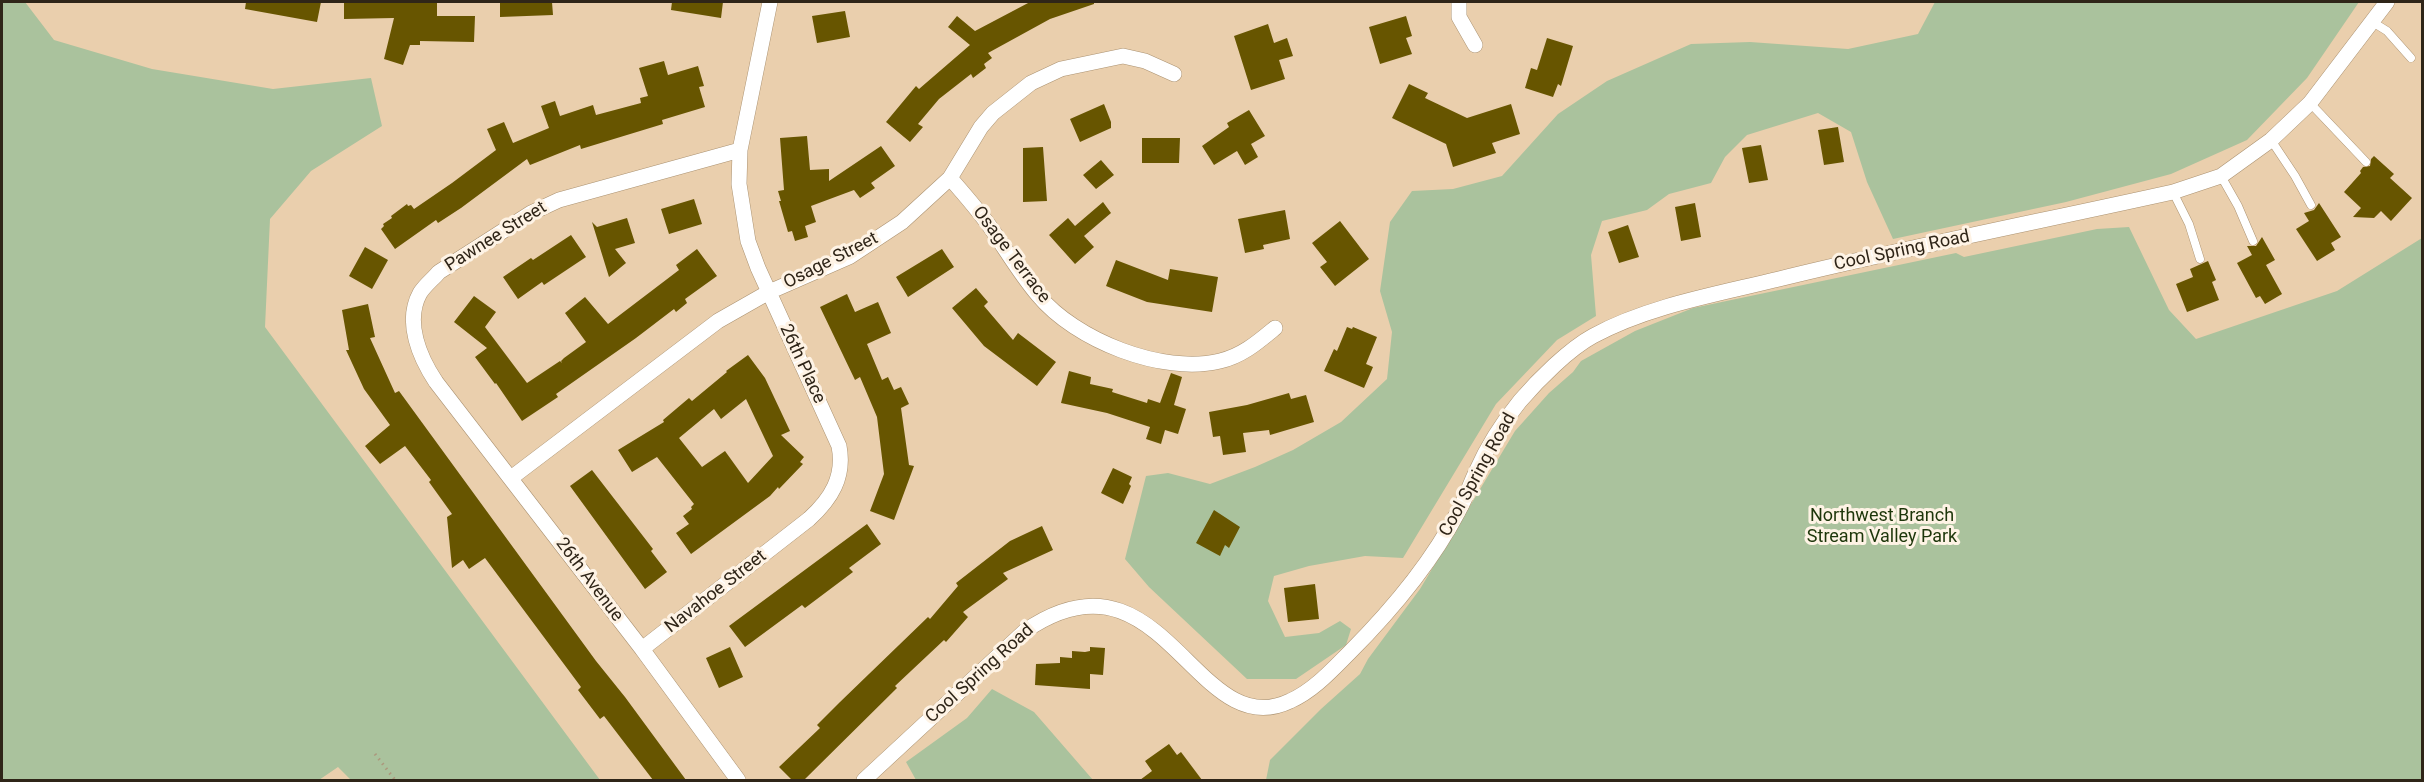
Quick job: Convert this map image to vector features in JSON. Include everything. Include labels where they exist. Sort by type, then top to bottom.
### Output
[{"type":"street","name":"26th Place","points":[[770,2],[740,150],[739,184],[742,215],[748,241],[839,446],[841,458],[832,495],[821,508],[790,535]]},
{"type":"street","points":[[1459,2],[1459,17],[1475,45]]},
{"type":"street","name":"Cool Spring Road","points":[[864,780],[1024,630],[1044,617],[1080,606],[1112,607],[1142,620],[1217,689],[1240,702],[1271,707],[1287,703],[1307,692],[1377,625],[1414,582],[1436,551],[1500,430],[1521,401],[1558,364],[1589,338],[1623,322],[1698,300],[1825,268],[2173,192],[2221,176],[2271,140],[2310,104],[2370,21],[2387,2]]},
{"type":"street","name":"Osage Street","points":[[511,478],[718,321],[769,292],[849,257],[881,237],[925,203],[950,178],[969,144],[993,113],[1031,84],[1061,69],[1123,56],[1153,64],[1174,74]]},
{"type":"street","name":"Pawnee Street","points":[[436,381],[420,353],[415,320],[419,294],[439,272],[531,213],[551,203],[740,150]]},
{"type":"street","name":"Osage Terrace","points":[[950,178],[974,205],[1039,297],[1074,326],[1108,345],[1169,363],[1208,363],[1240,354],[1275,328]]},
{"type":"street","name":"26th Avenue","points":[[436,381],[642,649],[738,780]]},
{"type":"street","name":"Navahoe Street","points":[[642,649],[790,535]]},
{"type":"lane","points":[[2370,21],[2387,31],[2411,58]]},
{"type":"lane","points":[[2310,104],[2367,162]]},
{"type":"lane","points":[[2271,140],[2311,205]]},
{"type":"lane","points":[[2221,176],[2238,206],[2253,241]]},
{"type":"lane","points":[[2173,192],[2189,224],[2200,259]]},
{"type":"path","points":[[375,754],[395,780]]},
{"type":"green space","points":[[2,2],[25,2],[54,40],[152,69],[273,89],[371,78],[382,126],[311,171],[270,219],[265,327],[600,780],[351,780],[338,767],[319,780],[2,780]]},
{"type":"green space","points":[[1935,2],[2359,2],[2307,78],[2247,140],[2171,174],[2066,202],[1893,239],[1867,182],[1851,132],[1818,113],[1747,135],[1725,157],[1711,183],[1669,194],[1647,210],[1602,221],[1591,255],[1596,316],[1557,340],[1496,404],[1403,558],[1365,556],[1309,566],[1274,576],[1268,601],[1285,637],[1319,633],[1340,621],[1351,629],[1346,645],[1296,679],[1247,679],[1149,587],[1125,559],[1146,476],[1168,473],[1210,484],[1255,467],[1293,450],[1341,422],[1387,379],[1392,332],[1380,291],[1390,222],[1412,191],[1453,189],[1502,176],[1558,114],[1607,81],[1691,44],[1750,42],[1848,49],[1918,34]]},
{"type":"green space","name":"Northwest Branch Stream Valley Park","points":[[2129,227],[2169,310],[2196,339],[2337,291],[2422,238],[2422,780],[1266,780],[1270,760],[1360,674],[1368,659],[1420,589],[1515,431],[1581,361],[1635,331],[1693,308],[1956,253],[1964,257],[2097,229]]},
{"type":"green space","points":[[992,689],[1034,712],[1093,780],[916,780],[906,762],[967,718]]},
{"type":"building","points":[[246,2],[321,2],[317,22],[245,9]]},
{"type":"building","points":[[344,2],[437,2],[437,16],[475,16],[474,42],[420,41],[420,45],[410,45],[403,65],[384,59],[394,18],[344,19]]},
{"type":"building","points":[[500,2],[552,2],[553,15],[500,17]]},
{"type":"building","points":[[672,2],[723,2],[721,18],[671,10]]},
{"type":"building","points":[[1030,2],[1094,2],[1094,4],[1050,19],[988,53],[992,58],[984,64],[986,68],[973,78],[971,74],[939,99],[918,124],[923,127],[910,142],[886,122],[916,86],[919,89],[970,45],[948,27],[957,16],[975,31]]},
{"type":"building","points":[[845,11],[850,37],[817,43],[812,16]]},
{"type":"building","points":[[1406,16],[1412,36],[1406,38],[1412,54],[1380,64],[1369,27]]},
{"type":"building","points":[[1268,24],[1274,43],[1287,38],[1293,56],[1279,60],[1285,79],[1251,90],[1234,36]]},
{"type":"building","points":[[1547,38],[1573,46],[1561,86],[1558,84],[1553,97],[1525,88],[1531,68],[1537,70]]},
{"type":"building","points":[[664,61],[668,75],[698,66],[704,86],[699,87],[705,107],[662,120],[663,124],[581,149],[580,145],[530,165],[527,159],[461,208],[438,223],[436,220],[395,249],[381,229],[383,224],[392,218],[391,216],[407,204],[414,209],[496,150],[487,129],[504,122],[513,143],[549,128],[541,106],[555,101],[560,116],[593,105],[596,115],[641,103],[640,98],[648,96],[639,68]]},
{"type":"building","points":[[1409,84],[1428,93],[1425,98],[1467,118],[1511,104],[1520,134],[1492,143],[1496,153],[1453,167],[1446,144],[1392,118]]},
{"type":"building","points":[[1104,104],[1111,128],[1080,142],[1070,119]]},
{"type":"building","points":[[1249,110],[1265,136],[1251,144],[1258,157],[1245,165],[1237,151],[1214,165],[1202,146],[1229,127],[1227,123]]},
{"type":"building","points":[[1838,127],[1844,162],[1824,165],[1818,130]]},
{"type":"building","points":[[807,136],[810,170],[829,169],[829,181],[881,146],[895,166],[871,183],[875,188],[860,198],[854,190],[811,206],[816,222],[805,226],[808,237],[795,241],[792,231],[788,232],[779,201],[781,201],[778,191],[784,190],[780,138]]},
{"type":"building","points":[[1142,138],[1180,138],[1179,163],[1142,163]]},
{"type":"building","points":[[1761,145],[1768,180],[1749,183],[1742,148]]},
{"type":"building","points":[[1043,147],[1047,201],[1023,202],[1023,148]]},
{"type":"building","points":[[2374,156],[2394,174],[2390,178],[2412,198],[2391,221],[2381,211],[2374,218],[2353,217],[2361,208],[2344,192],[2361,173],[2363,167],[2370,166]]},
{"type":"building","points":[[1101,160],[1114,175],[1096,189],[1083,175]]},
{"type":"building","points":[[694,199],[702,224],[669,234],[661,209]]},
{"type":"building","points":[[1103,202],[1111,213],[1084,236],[1094,247],[1075,264],[1049,235],[1068,218],[1075,226]]},
{"type":"building","points":[[1695,203],[1701,237],[1681,241],[1675,207]]},
{"type":"building","points":[[2319,203],[2341,237],[2331,243],[2335,250],[2317,261],[2296,229],[2309,221],[2304,213],[2314,210]]},
{"type":"building","points":[[1285,210],[1290,239],[1263,245],[1264,249],[1245,253],[1238,219]]},
{"type":"building","points":[[627,218],[635,243],[615,249],[626,263],[609,277],[592,222],[597,227]]},
{"type":"building","points":[[1340,221],[1369,259],[1335,286],[1320,267],[1327,262],[1312,243]]},
{"type":"building","points":[[1628,225],[1639,257],[1619,263],[1608,232]]},
{"type":"building","points":[[571,235],[586,257],[544,285],[542,282],[518,299],[503,277]]},
{"type":"building","points":[[2262,237],[2275,260],[2266,265],[2282,294],[2265,304],[2260,296],[2256,298],[2237,263],[2252,255],[2247,246],[2256,246]]},
{"type":"building","points":[[365,247],[388,260],[372,289],[349,276]]},
{"type":"building","points":[[697,249],[717,276],[685,299],[687,303],[676,312],[674,309],[556,394],[558,397],[522,421],[475,357],[487,348],[454,322],[474,296],[496,312],[485,327],[527,383],[560,361],[562,363],[564,358],[586,342],[565,313],[585,297],[608,324],[679,270],[676,265]]},
{"type":"building","points":[[942,249],[954,267],[908,297],[896,277]]},
{"type":"building","points":[[1116,260],[1168,280],[1170,269],[1218,277],[1212,312],[1147,302],[1106,286]]},
{"type":"building","points":[[2208,261],[2216,280],[2212,282],[2219,300],[2187,312],[2176,284],[2193,277],[2190,269]]},
{"type":"building","points":[[976,288],[988,302],[984,306],[1013,340],[1018,333],[1056,362],[1037,386],[984,346],[952,308]]},
{"type":"building","points":[[847,294],[855,312],[878,302],[891,333],[867,344],[882,380],[888,377],[894,390],[901,387],[909,404],[901,408],[909,465],[914,466],[894,520],[870,511],[884,474],[877,417],[860,377],[855,380],[820,307]]},
{"type":"building","points":[[368,304],[375,337],[370,338],[395,393],[399,391],[686,780],[653,780],[604,716],[600,719],[578,690],[581,687],[485,558],[469,569],[463,560],[452,568],[447,517],[452,514],[429,482],[431,480],[405,446],[380,464],[365,446],[390,425],[364,389],[346,350],[349,350],[342,310]]},
{"type":"building","points":[[1347,327],[1352,329],[1353,327],[1377,337],[1366,364],[1373,367],[1364,388],[1324,371],[1334,349],[1337,351]]},
{"type":"building","points":[[748,355],[765,378],[790,431],[781,435],[804,457],[800,462],[803,464],[779,489],[778,487],[770,496],[691,554],[676,533],[689,524],[683,516],[692,509],[694,504],[657,457],[632,472],[618,450],[664,422],[663,420],[689,398],[692,401]],"holes":[[[746,399],[773,456],[748,483],[725,451],[702,467],[679,438],[714,409],[721,419]]]},
{"type":"building","points":[[1069,371],[1091,377],[1090,384],[1113,389],[1112,392],[1147,403],[1148,399],[1160,403],[1171,373],[1182,377],[1174,405],[1186,409],[1178,434],[1165,430],[1161,444],[1146,439],[1150,427],[1107,413],[1061,403]]},
{"type":"building","points":[[1289,393],[1291,399],[1306,395],[1314,422],[1270,435],[1269,430],[1243,433],[1246,452],[1223,455],[1220,436],[1213,437],[1209,412],[1247,405]]},
{"type":"building","points":[[1113,468],[1132,477],[1129,484],[1131,486],[1123,504],[1101,493]]},
{"type":"building","points":[[592,470],[653,549],[651,551],[667,572],[645,589],[570,486]]},
{"type":"building","points":[[1214,510],[1240,527],[1229,548],[1225,545],[1220,556],[1196,543]]},
{"type":"building","points":[[867,524],[881,544],[849,568],[853,572],[805,608],[802,605],[745,647],[729,626]]},
{"type":"building","points":[[1042,526],[1053,550],[1003,573],[1008,579],[963,612],[968,617],[946,642],[944,640],[895,686],[897,688],[804,780],[792,780],[779,767],[820,728],[817,725],[840,702],[928,617],[930,619],[958,586],[956,583],[1010,541]]},
{"type":"building","points":[[1315,584],[1319,619],[1288,622],[1284,588]]},
{"type":"building","points":[[730,647],[743,677],[719,688],[706,658]]},
{"type":"building","points":[[1090,647],[1105,648],[1103,675],[1090,674],[1090,689],[1035,685],[1036,664],[1060,663],[1060,657],[1072,658],[1072,651],[1090,651]]},
{"type":"building","points":[[1169,744],[1177,755],[1181,752],[1202,780],[1140,780],[1152,771],[1145,761]]}]
